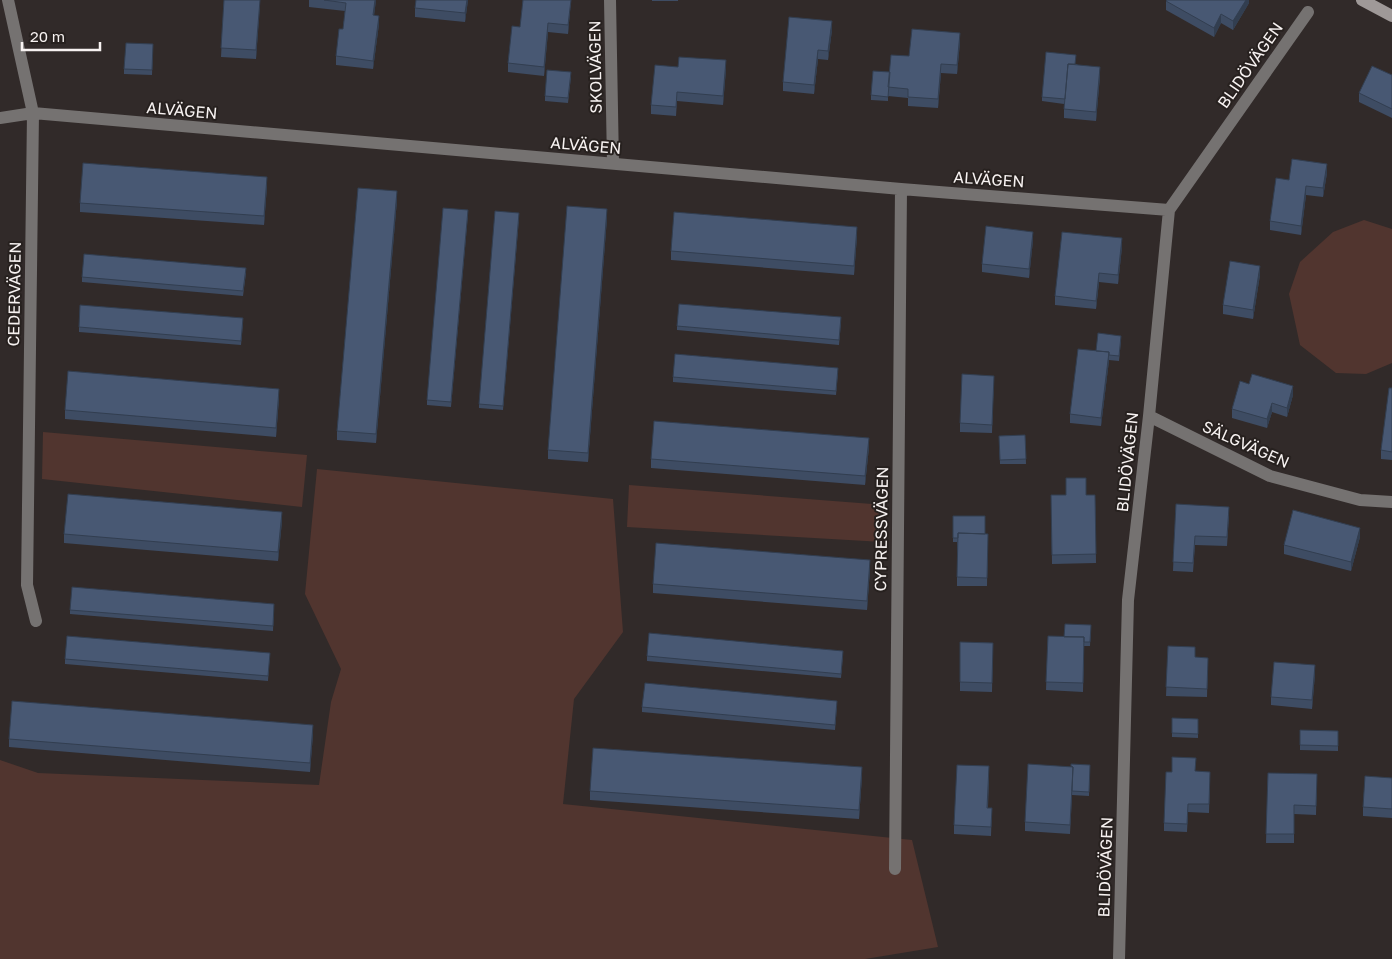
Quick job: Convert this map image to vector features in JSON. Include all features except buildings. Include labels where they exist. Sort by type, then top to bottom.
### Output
[{"type":"main road","points":[[1362,0],[1392,16]]},
{"type":"street","name":"CEDERVÄGEN","points":[[8,0],[33,113],[27,585],[36,621]]},
{"type":"street","name":"SKOLVÄGEN","points":[[610,0],[613,163]]},
{"type":"street","name":"BLIDÖVÄGEN","points":[[1119,959],[1128,600],[1149,416],[1169,210],[1308,12]]},
{"type":"street","name":"ALVÄGEN","points":[[0,118],[33,113],[901,189],[1169,210]]},
{"type":"street","name":"CYPRESSVÄGEN","points":[[895,869],[901,189]]},
{"type":"street","name":"SÄLGVÄGEN","points":[[1149,416],[1270,476],[1360,500],[1392,502]]},
{"type":"shaded area","points":[[1364,220],[1392,229],[1392,363],[1366,374],[1336,373],[1300,345],[1289,294],[1300,262],[1333,232]]},
{"type":"shaded area","points":[[43,432],[307,455],[302,507],[42,479]]},
{"type":"shaded area","points":[[317,469],[613,499],[623,632],[574,699],[563,804],[912,840],[938,947],[865,959],[0,959],[0,760],[38,773],[319,785],[331,702],[341,669],[305,594]]},
{"type":"shaded area","points":[[629,485],[885,505],[883,542],[627,527]]}]
